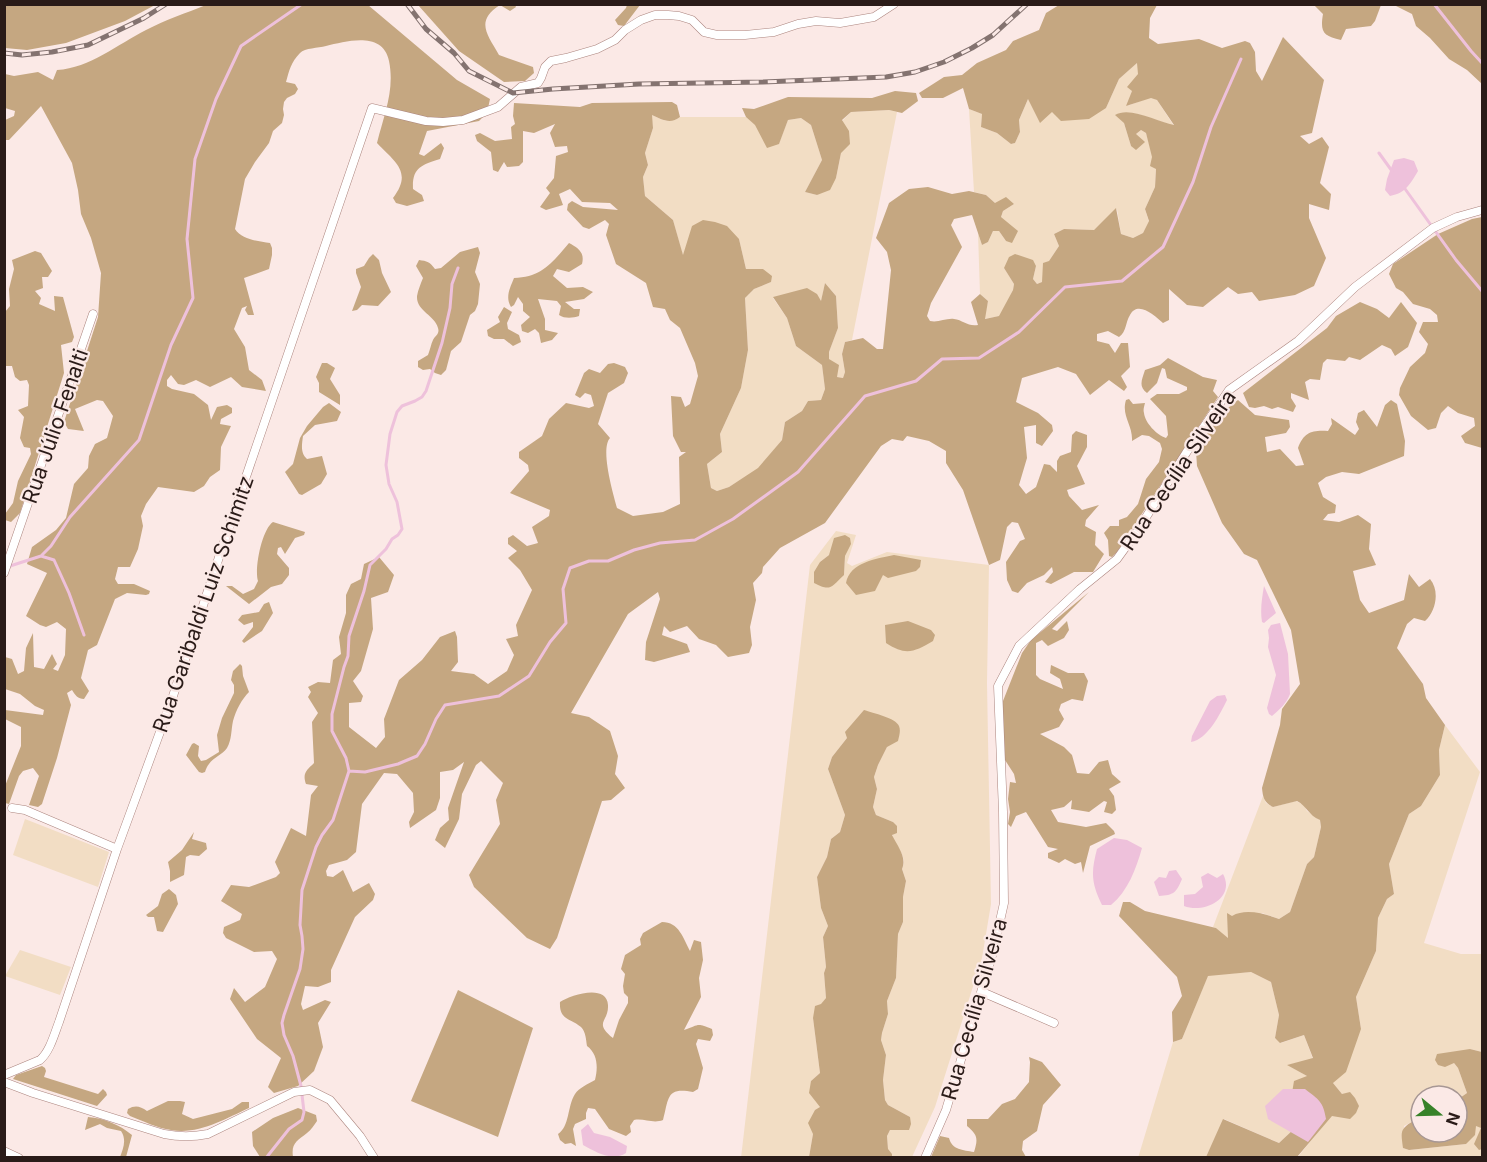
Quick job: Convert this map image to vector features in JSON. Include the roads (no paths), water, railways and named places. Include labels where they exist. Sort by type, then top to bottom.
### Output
[{"type":"street","name":"Rua Garibaldi Luiz Schimitz","points":[[4,1075],[40,1060],[50,1046],[117,849],[171,702],[372,108],[426,121],[463,120],[498,106],[521,87],[538,83],[545,67],[551,61],[597,49],[615,40],[625,30],[641,20],[655,15],[679,16],[692,20],[704,32],[745,35],[774,32],[816,21],[840,23],[874,17],[894,4]]},
{"type":"street","name":"Rua Cecília Silveira","points":[[925,1158],[946,1110],[982,992],[1004,903],[998,686],[1018,646],[1080,589],[1117,559],[1229,390],[1298,341],[1355,287],[1433,228],[1457,217],[1482,210]]},
{"type":"street","name":"Rua Júlio Fenalti","points":[[4,573],[93,314]]},
{"type":"street","points":[[12,808],[25,810],[117,849]]},
{"type":"street","points":[[982,992],[1054,1023]]},
{"type":"street","points":[[4,1082],[164,1134],[193,1137],[208,1134],[294,1092],[310,1090],[330,1100],[360,1136],[374,1158]]},
{"type":"street","points":[[4,1151],[20,1158]]},
{"type":"waterway","points":[[41,556],[51,546],[70,517],[139,440],[171,345],[193,298],[187,239],[195,159],[216,99],[241,46],[302,4]]},
{"type":"waterway","points":[[1434,4],[1482,63]]},
{"type":"waterway","points":[[349,771],[365,772],[398,764],[417,756],[445,705],[499,696],[529,676],[550,642],[566,623],[563,589],[570,568],[589,561],[608,561],[634,550],[660,543],[695,540],[733,519],[798,472],[865,396],[916,381],[942,359],[979,358],[1019,332],[1065,287],[1122,281],[1163,247],[1193,182],[1211,127],[1241,59]]},
{"type":"waterway","points":[[1379,153],[1392,171]]},
{"type":"waterway","points":[[1403,186],[1456,260],[1482,291]]},
{"type":"waterway","points":[[266,1158],[289,1129],[302,1120],[304,1112],[301,1086],[282,1023],[300,969],[303,949],[300,925],[302,890],[316,847],[333,820],[349,771],[346,758],[332,731],[332,714],[348,656],[349,636],[370,565],[402,529],[386,465],[390,434],[397,412],[402,406],[422,397],[426,391],[442,343],[450,308],[452,284],[458,268]]},
{"type":"waterway","points":[[7,567],[41,556],[54,560],[84,635]]},
{"type":"railway","points":[[4,53],[22,55],[88,45],[144,18],[166,4]]},
{"type":"railway","points":[[407,4],[426,29],[454,53],[469,71],[513,93],[639,84],[886,77],[915,72],[944,62],[972,48],[993,35],[1027,4]]}]
